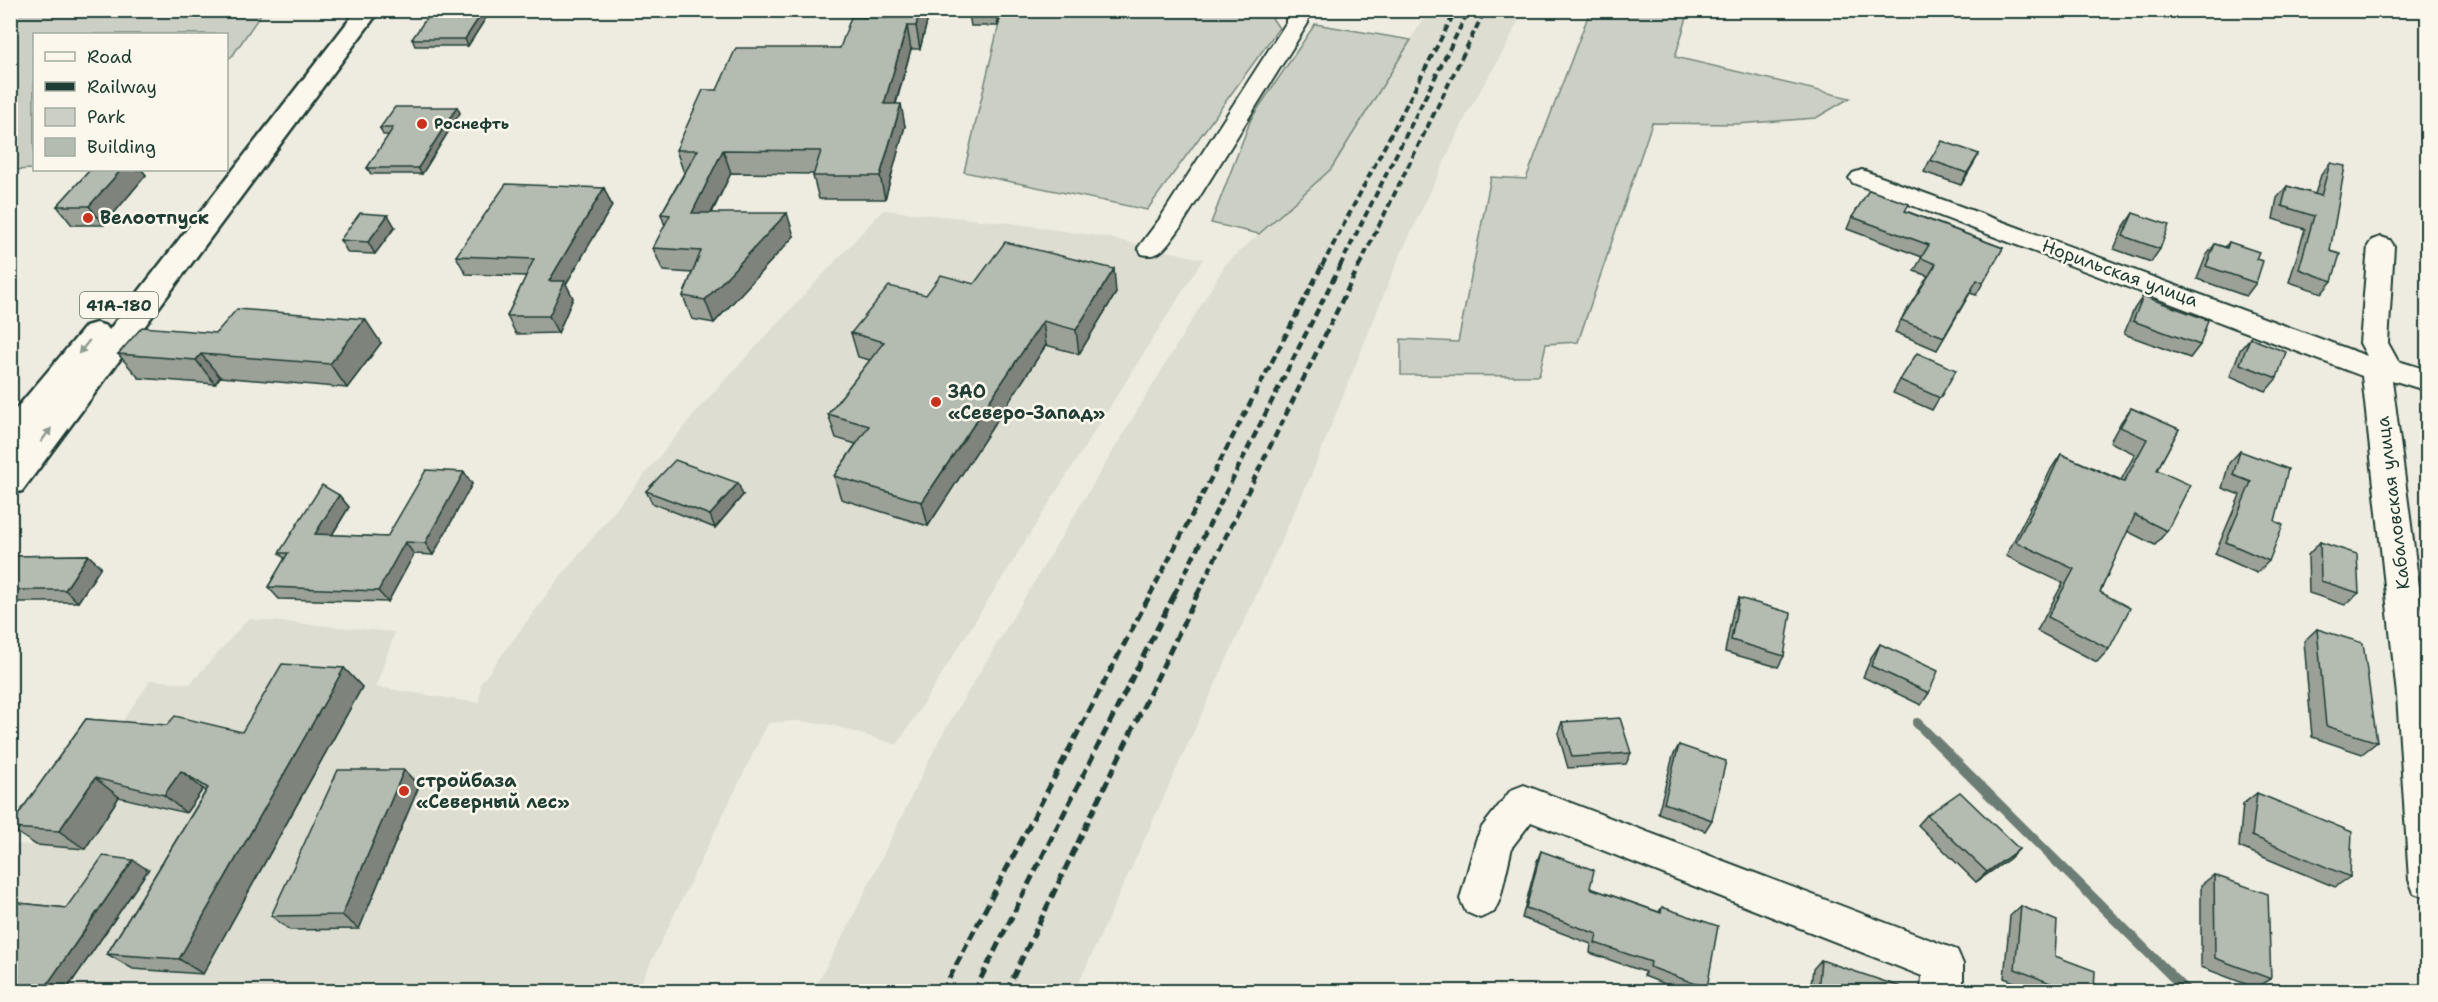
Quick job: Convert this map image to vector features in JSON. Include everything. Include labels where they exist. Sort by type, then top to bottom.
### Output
[{"type":"main road","name":"41А-180","points":[[228,165],[346,10]]},
{"type":"main road","name":"41А-180","points":[[10,482],[369,10]]},
{"type":"main road","name":"41А-180","points":[[10,438],[154,261],[224,171]]},
{"type":"street","points":[[1151,248],[1169,225],[1297,23],[1298,14],[1294,10]]},
{"type":"street","name":"Норильская улица","points":[[1862,178],[2382,369],[2427,381]]},
{"type":"street","name":"Кабаловская улица","points":[[2381,246],[2374,344],[2382,369],[2421,699],[2427,880]]},
{"type":"street","points":[[1480,899],[1495,840],[1524,802],[1943,964],[1941,992]]},
{"type":"shaded area","points":[[1428,11],[1523,11],[1507,45],[1468,112],[1397,262],[1312,473],[1075,991],[812,992],[848,927],[939,740],[1225,265],[1331,169]]},
{"type":"shaded area","points":[[883,210],[1011,223],[1105,237],[1203,259],[897,745],[832,725],[796,721],[768,723],[637,991],[11,991],[10,844],[36,845],[151,680],[190,684],[248,619],[395,632],[376,687],[479,703],[481,683],[553,586],[701,406]]},
{"type":"green space","points":[[11,10],[263,11],[228,59],[228,33],[33,33],[33,169],[11,170]]},
{"type":"green space","points":[[1002,11],[1267,11],[1279,28],[1147,210],[964,172]]},
{"type":"green space","points":[[1590,11],[1689,11],[1675,57],[1850,98],[1816,118],[1737,124],[1652,123],[1578,342],[1546,344],[1539,376],[1401,375],[1401,339],[1458,342],[1491,177],[1526,179]]},
{"type":"green space","points":[[1315,24],[1411,40],[1331,169],[1259,234],[1211,223],[1251,119]]},
{"type":"building","points":[[432,10],[484,10],[465,39],[412,39]]},
{"type":"building","points":[[889,10],[920,10],[916,26],[907,26],[884,104],[901,104],[880,176],[813,176],[821,151],[723,150],[692,213],[787,213],[705,300],[683,296],[701,251],[653,248],[670,215],[661,214],[698,150],[676,150],[703,90],[717,90],[736,48],[840,48],[851,17],[887,18]]},
{"type":"building","points":[[970,10],[997,10],[996,14],[969,14]]},
{"type":"building","points":[[395,107],[457,107],[418,168],[367,168],[393,128],[380,128]]},
{"type":"building","points":[[1942,141],[1979,154],[1967,173],[1930,160]]},
{"type":"building","points":[[2330,163],[2345,166],[2330,251],[2340,254],[2332,281],[2299,269],[2314,216],[2282,206],[2287,186],[2321,196]]},
{"type":"building","points":[[89,171],[120,171],[89,206],[57,206]]},
{"type":"building","points":[[506,184],[604,188],[549,281],[565,281],[549,316],[507,316],[534,259],[456,256]]},
{"type":"building","points":[[1869,190],[1909,204],[1905,211],[2003,248],[1983,283],[1977,280],[1944,337],[1901,320],[1936,264],[1921,258],[1929,245],[1852,217]]},
{"type":"building","points":[[360,213],[388,215],[368,242],[340,240]]},
{"type":"building","points":[[2133,213],[2169,225],[2160,249],[2123,236]]},
{"type":"building","name":"ЗАО «Северо-Запад»","points":[[1005,242],[1114,269],[1076,330],[1043,321],[922,502],[834,476],[869,426],[828,414],[884,342],[851,333],[889,286],[926,295],[941,275],[974,284]]},
{"type":"building","points":[[2229,242],[2259,252],[2256,259],[2263,261],[2256,283],[2206,266],[2215,244],[2227,248]]},
{"type":"building","points":[[2143,296],[2208,320],[2200,345],[2133,321]]},
{"type":"building","points":[[237,309],[365,319],[330,364],[201,354],[196,360],[118,354],[142,327],[216,333]]},
{"type":"building","points":[[2250,338],[2286,352],[2277,378],[2240,364]]},
{"type":"building","points":[[1917,353],[1956,370],[1940,398],[1900,380]]},
{"type":"building","points":[[2131,408],[2179,429],[2157,470],[2190,485],[2167,531],[2135,515],[2100,592],[2130,608],[2109,649],[2048,617],[2074,569],[2016,542],[2061,454],[2124,482],[2147,439],[2120,427]]},
{"type":"building","points":[[2240,451],[2288,469],[2275,521],[2283,525],[2269,561],[2226,542],[2251,482],[2233,475]]},
{"type":"building","points":[[675,460],[738,483],[710,515],[646,491]]},
{"type":"building","points":[[426,470],[464,472],[425,543],[405,542],[378,591],[268,587],[288,553],[279,553],[322,485],[339,495],[315,534],[387,537]]},
{"type":"building","points":[[2320,542],[2357,554],[2359,593],[2321,581]]},
{"type":"building","points":[[88,555],[65,590],[10,590],[10,556]]},
{"type":"building","points":[[1739,598],[1791,613],[1784,656],[1731,640]]},
{"type":"building","points":[[2317,629],[2363,643],[2377,742],[2326,726]]},
{"type":"building","points":[[1880,644],[1938,671],[1929,693],[1871,666]]},
{"type":"building","points":[[282,664],[344,668],[179,959],[107,954],[208,788],[181,771],[164,795],[95,778],[59,831],[10,828],[10,826],[86,719],[167,725],[175,716],[242,732]]},
{"type":"building","points":[[1620,718],[1631,753],[1572,757],[1562,722]]},
{"type":"building","points":[[1679,745],[1726,761],[1712,820],[1664,803]]},
{"type":"building","points":[[338,770],[404,770],[342,915],[271,916]]},
{"type":"building","points":[[1960,792],[2019,849],[1987,872],[1927,815]]},
{"type":"building","points":[[2257,793],[2352,832],[2350,877],[2252,836]]},
{"type":"building","points":[[1541,851],[1594,870],[1590,888],[1661,913],[1662,907],[1718,926],[1707,988],[1650,967],[1651,962],[1595,943],[1597,934],[1526,908]]},
{"type":"building","points":[[103,856],[133,860],[42,992],[10,992],[10,987],[19,976],[10,975],[10,902],[66,908]]},
{"type":"building","points":[[2214,875],[2268,894],[2271,979],[2215,958]]},
{"type":"building","points":[[2021,906],[2057,921],[2055,956],[2095,971],[2094,992],[2073,992],[2015,969]]},
{"type":"building","points":[[1821,960],[1901,987],[1900,992],[1818,992]]},
{"type":"waterway","points":[[1917,723],[2188,992]]},
{"type":"railway","points":[[1322,266],[1456,10]]},
{"type":"railway","points":[[1340,266],[1469,10]]},
{"type":"railway","points":[[1359,266],[1485,10]]},
{"type":"railway","points":[[1150,595],[1323,264]]},
{"type":"railway","points":[[1174,595],[1341,264]]},
{"type":"railway","points":[[1197,595],[1360,264]]},
{"type":"railway","points":[[942,992],[1151,593]]},
{"type":"railway","points":[[974,992],[1175,593]]},
{"type":"railway","points":[[1006,992],[1198,593]]},
{"type":"place","name":"Роснефть","points":[[422,124]]},
{"type":"place","name":"Велоотпуск","points":[[88,218]]},
{"type":"place","name":"ЗАО «Северо-Запад»","points":[[936,402]]},
{"type":"place","name":"стройбаза «Северный лес»","points":[[404,791]]}]
